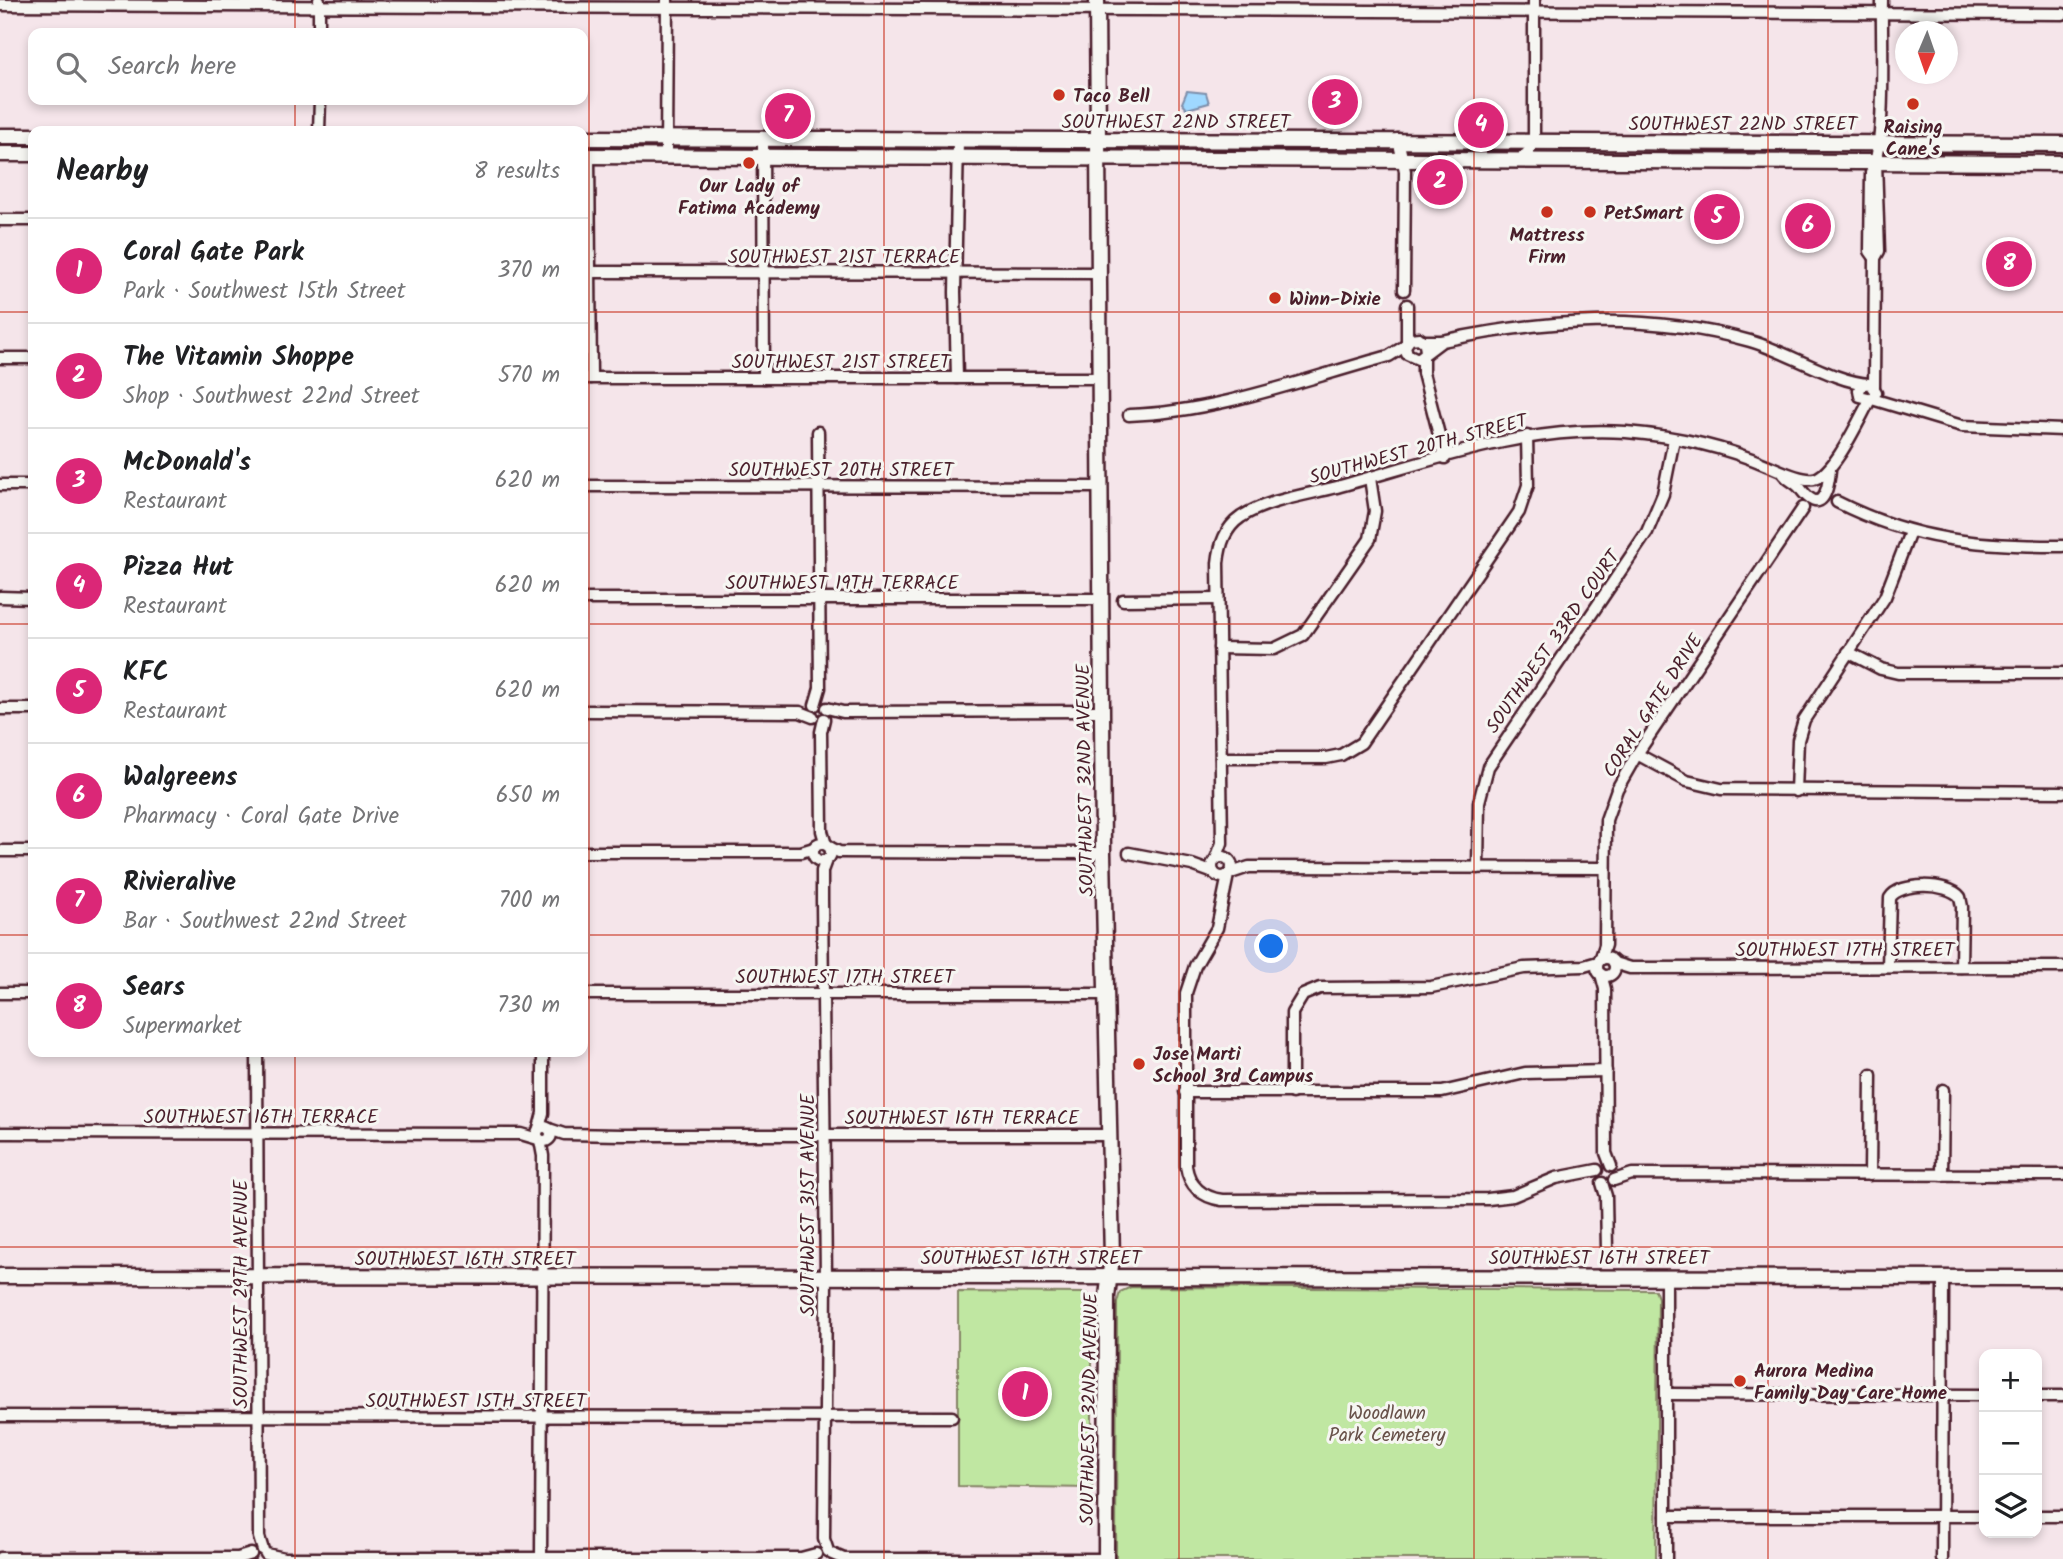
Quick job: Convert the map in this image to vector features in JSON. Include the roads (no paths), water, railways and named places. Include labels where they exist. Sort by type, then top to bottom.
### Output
[{"type":"street","points":[[1519,161],[1529,151],[1534,140],[1534,0]]},
{"type":"street","points":[[1830,470],[1858,417],[1872,364],[1876,323],[1875,258],[1870,251],[1871,173],[1880,143],[1882,0]]},
{"type":"street","points":[[319,4],[319,28]]},
{"type":"street","points":[[666,156],[667,4]]},
{"type":"street","points":[[0,5],[1097,5],[1534,12],[2063,14]]},
{"type":"street","name":"SOUTHWEST 32ND AVENUE","points":[[1097,5],[1103,853],[1110,1276],[1106,1559]]},
{"type":"street","points":[[320,105],[320,126]]},
{"type":"street","points":[[0,136],[28,136]]},
{"type":"street","name":"SOUTHWEST 22ND STREET","points":[[588,138],[1097,141],[1398,139],[2063,144]]},
{"type":"street","points":[[762,139],[764,378]]},
{"type":"street","points":[[1303,160],[1309,139]]},
{"type":"street","points":[[1398,139],[1404,160],[1404,290]]},
{"type":"street","points":[[957,378],[958,140]]},
{"type":"street","points":[[0,154],[28,154]]},
{"type":"street","name":"SOUTHWEST 22ND STREET","points":[[588,156],[2063,163]]},
{"type":"street","points":[[588,214],[588,343]]},
{"type":"street","points":[[0,220],[28,220]]},
{"type":"street","name":"SOUTHWEST 21ST TERRACE","points":[[590,272],[1098,273]]},
{"type":"street","points":[[1407,306],[1409,321],[1406,344],[1411,357],[1423,373]]},
{"type":"street","points":[[1409,321],[1423,347],[1423,373],[1445,458]]},
{"type":"street","points":[[1129,415],[1210,405],[1392,355],[1411,357],[1423,347],[1441,341],[1549,322],[1653,323],[1753,342],[1844,379],[1889,403],[1962,426],[2063,430]]},
{"type":"street","points":[[1392,355],[1406,344],[1423,347]]},
{"type":"street","points":[[0,358],[28,358]]},
{"type":"street","name":"SOUTHWEST 21ST STREET","points":[[588,378],[1099,378]]},
{"type":"street","points":[[818,432],[822,853]]},
{"type":"street","name":"SOUTHWEST 20TH STREET","points":[[1219,600],[1219,552],[1231,526],[1242,517],[1264,507],[1527,436],[1615,432],[1674,439],[1725,450],[1783,473],[1814,479],[1830,470]]},
{"type":"street","points":[[1221,758],[1316,759],[1349,752],[1371,731],[1519,512],[1528,485],[1527,436]]},
{"type":"street","name":"SOUTHWEST 33RD COURT","points":[[1478,868],[1479,802],[1488,767],[1647,532],[1663,494],[1674,439]]},
{"type":"street","name":"SOUTHWEST 20TH STREET","points":[[1783,473],[1805,497],[1818,500],[1828,492],[1830,470]]},
{"type":"street","points":[[1219,648],[1274,649],[1303,635],[1370,539],[1375,511],[1370,478]]},
{"type":"street","points":[[0,485],[28,485]]},
{"type":"street","name":"SOUTHWEST 20TH STREET","points":[[588,486],[1100,487]]},
{"type":"street","points":[[1837,502],[1910,532],[1976,545],[2063,546]]},
{"type":"street","name":"CORAL GATE DRIVE","points":[[1607,1250],[1604,868],[1608,813],[1637,754],[1803,508]]},
{"type":"street","points":[[1796,791],[1801,728],[1891,588],[1910,532]]},
{"type":"street","points":[[0,597],[28,597]]},
{"type":"street","name":"SOUTHWEST 19TH TERRACE","points":[[588,599],[1101,599]]},
{"type":"street","points":[[1123,600],[1219,600],[1222,843],[1215,860],[1215,874],[1223,895]]},
{"type":"street","points":[[1848,652],[1875,667],[1898,673],[2063,673]]},
{"type":"street","points":[[0,709],[28,709]]},
{"type":"street","points":[[588,711],[1102,711]]},
{"type":"street","points":[[1637,754],[1675,776],[1707,788],[2063,792]]},
{"type":"street","points":[[1222,843],[1230,860],[1217,928],[1195,966],[1186,993],[1186,1166],[1195,1187],[1209,1197],[1488,1199],[1513,1196],[1556,1178],[1582,1175],[2063,1175]]},
{"type":"street","points":[[0,851],[28,852]]},
{"type":"street","points":[[588,852],[1103,853]]},
{"type":"street","name":"SOUTHWEST 31ST AVENUE","points":[[822,853],[826,1277],[824,1555]]},
{"type":"street","points":[[1129,853],[1192,865],[1215,874],[1229,874],[1249,867],[1604,868]]},
{"type":"street","points":[[1192,865],[1230,860],[1249,867]]},
{"type":"street","points":[[1888,967],[1889,901],[1894,891],[1904,887],[1944,888],[1956,893],[1962,907],[1961,967]]},
{"type":"street","name":"SOUTHWEST 17TH STREET","points":[[1292,1093],[1291,1019],[1296,1003],[1303,995],[1330,987],[1431,987],[1524,968],[1584,966],[2063,967]]},
{"type":"street","points":[[0,993],[28,993]]},
{"type":"street","name":"SOUTHWEST 17TH STREET","points":[[588,994],[1106,994]]},
{"type":"street","name":"SOUTHWEST 29TH AVENUE","points":[[257,1057],[259,1554]]},
{"type":"street","points":[[541,1559],[543,1057]]},
{"type":"street","points":[[1185,1093],[1442,1093],[1525,1073],[1606,1071]]},
{"type":"street","points":[[1870,1175],[1871,1075]]},
{"type":"street","points":[[1942,1175],[1943,1090]]},
{"type":"street","name":"SOUTHWEST 16TH TERRACE","points":[[0,1133],[1109,1135]]},
{"type":"street","name":"SOUTHWEST 16TH STREET","points":[[0,1276],[2063,1278]]},
{"type":"street","points":[[1666,1277],[1666,1559]]},
{"type":"street","points":[[1942,1559],[1943,1278]]},
{"type":"street","points":[[1667,1395],[1979,1395]]},
{"type":"street","points":[[2042,1395],[2063,1396]]},
{"type":"street","name":"SOUTHWEST 15TH STREET","points":[[0,1416],[952,1418]]},
{"type":"street","points":[[1666,1516],[1979,1516]]},
{"type":"street","points":[[2042,1516],[2063,1516]]},
{"type":"street","points":[[0,1558],[239,1558],[259,1554],[279,1559],[804,1559],[824,1555],[844,1559],[1106,1559]]},
{"type":"water","points":[[1187,91],[1206,93],[1209,103],[1187,109],[1182,103]]},
{"type":"place","name":"Taco Bell","points":[[1059,95]]},
{"type":"place","name":"McDonald's","points":[[1335,102]]},
{"type":"place","name":"Raising Cane's","points":[[1913,104]]},
{"type":"place","name":"Rivieralive","points":[[788,116]]},
{"type":"place","name":"Pizza Hut","points":[[1481,125]]},
{"type":"place","name":"Our Lady of Fatima Academy","points":[[749,163]]},
{"type":"place","name":"The Vitamin Shoppe","points":[[1440,182]]},
{"type":"place","name":"Mattress Firm","points":[[1547,212]]},
{"type":"place","name":"PetSmart","points":[[1590,212]]},
{"type":"place","name":"KFC","points":[[1717,217]]},
{"type":"place","name":"Walgreens","points":[[1808,226]]},
{"type":"place","name":"Sears","points":[[2009,264]]},
{"type":"place","name":"Winn-Dixie","points":[[1275,298]]},
{"type":"place","name":"Jose Marti School 3rd Campus","points":[[1139,1064]]},
{"type":"place","name":"Aurora Medina Family Day Care Home","points":[[1740,1381]]},
{"type":"place","name":"Coral Gate Park","points":[[1025,1394]]},
{"type":"park label","name":"Woodlawn Park Cemetery","points":[[1387,1423]]}]
